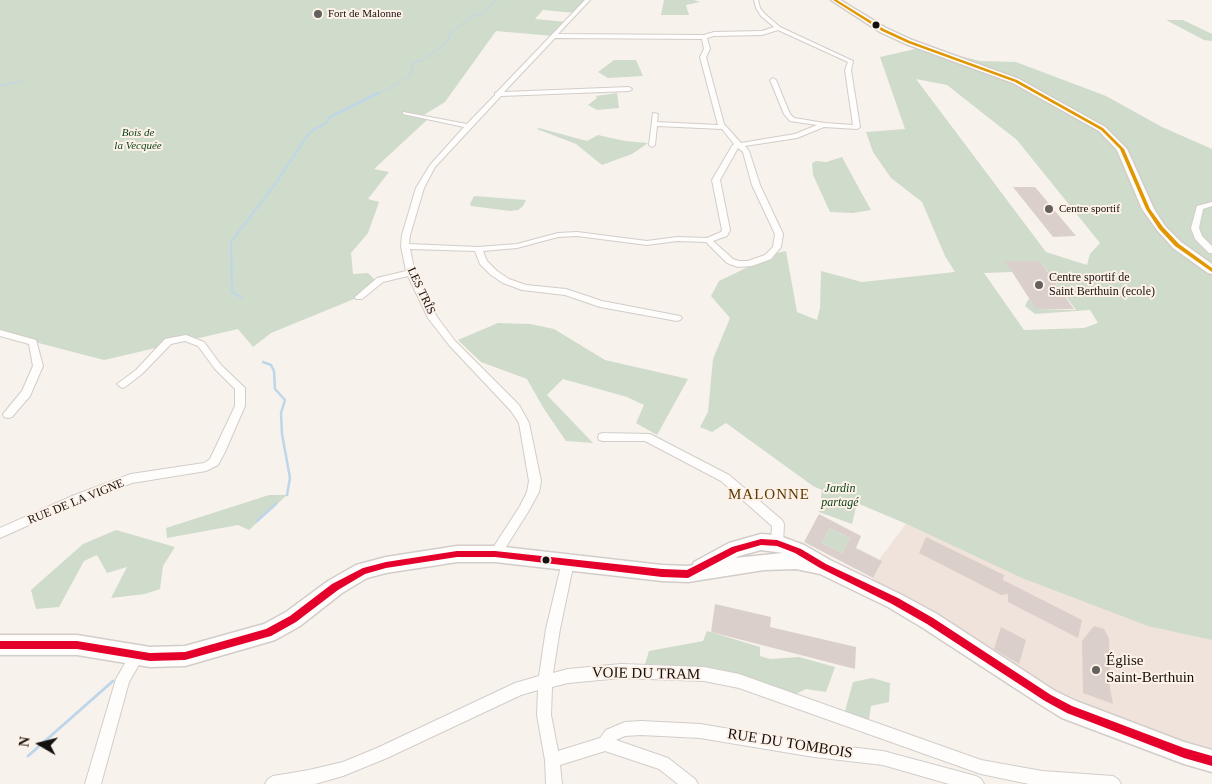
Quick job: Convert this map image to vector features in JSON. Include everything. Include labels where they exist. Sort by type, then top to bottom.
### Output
[{"type":"street","name":"LES TRÎS","points":[[495,554],[533,492],[535,480],[524,423],[506,398],[452,343],[433,318],[411,273],[405,246],[409,222],[424,180],[442,154],[588,0]]},
{"type":"street","points":[[756,0],[758,8],[763,15],[778,28],[851,62],[848,70],[857,127],[823,125],[792,120],[787,114],[773,80]]},
{"type":"street","points":[[835,0],[883,30],[909,42],[997,73],[1036,91],[1102,129],[1122,149],[1148,209],[1161,228],[1177,245],[1212,270]]},
{"type":"street","points":[[553,36],[704,37],[714,34],[767,32],[778,28]]},
{"type":"street","points":[[704,37],[707,49],[703,57],[723,127],[747,153],[757,186],[779,234],[777,246],[768,257],[760,261],[738,264],[727,259],[708,240]]},
{"type":"street","points":[[497,94],[629,89]]},
{"type":"street","points":[[405,113],[468,126]]},
{"type":"street","points":[[652,145],[655,114]]},
{"type":"street","points":[[655,124],[723,127]]},
{"type":"street","points":[[405,246],[478,249],[517,246],[577,234],[647,243],[678,239],[708,240],[724,234],[726,230],[716,180],[735,146],[797,136],[823,125]]},
{"type":"street","points":[[1212,204],[1200,208],[1195,228],[1198,237],[1212,251]]},
{"type":"street","points":[[478,249],[483,262],[494,273],[506,281],[525,288],[566,292],[600,304],[678,318]]},
{"type":"street","points":[[359,297],[380,280],[411,273]]},
{"type":"street","points":[[0,333],[33,342],[38,366],[26,393],[8,414]]},
{"type":"street","name":"RUE DE LA VIGNE","points":[[0,533],[76,499],[131,479],[196,469],[214,462],[220,454],[240,406],[240,388],[218,367],[201,344],[186,338],[168,342],[139,372],[122,384]]},
{"type":"street","points":[[603,437],[646,437],[725,478],[778,524],[777,543]]},
{"type":"street","points":[[688,574],[735,548],[761,542],[777,543],[798,551],[823,566],[930,621],[1048,698],[1070,710],[1184,753],[1212,761]]},
{"type":"street","points":[[0,645],[77,645],[137,656],[158,658],[185,656],[253,639],[268,633],[293,619],[336,587],[363,571],[457,554],[495,554],[662,573],[688,574],[764,562],[796,561],[823,566]]},
{"type":"street","points":[[554,784],[552,760],[544,716],[545,681],[553,630],[568,562]]},
{"type":"street","points":[[93,784],[123,680],[137,656]]},
{"type":"street","name":"VOIE DU TRAM","points":[[274,784],[309,778],[343,769],[382,753],[520,688],[568,676],[622,671],[704,674],[764,689],[980,767],[1042,779],[1113,784]]},
{"type":"street","name":"RUE DU TOMBOIS","points":[[606,744],[611,735],[625,729],[700,731],[814,750],[883,758],[976,784]]},
{"type":"street","points":[[552,760],[606,744],[663,763],[690,784]]},
{"type":"shaded area","points":[[908,521],[1212,636],[1212,754],[1096,715],[872,582],[881,557]]},
{"type":"green space","name":"Bois de la Vecquée","points":[[0,0],[588,0],[576,13],[543,10],[535,19],[567,22],[553,36],[496,31],[445,102],[422,116],[428,119],[374,169],[389,172],[368,199],[379,202],[368,233],[351,253],[353,274],[368,273],[377,282],[359,297],[271,333],[253,347],[238,329],[104,360],[0,333]]},
{"type":"green space","points":[[664,0],[694,0],[700,2],[686,5],[689,15],[661,15]]},
{"type":"green space","points":[[1166,20],[1183,20],[1212,34],[1212,41],[1204,40]]},
{"type":"green space","name":"Jardin partagé","points":[[924,47],[980,61],[1016,62],[1106,96],[1162,127],[1212,149],[1212,640],[1148,626],[1022,578],[857,503],[852,524],[819,512],[822,490],[813,486],[726,423],[712,432],[700,427],[708,412],[713,359],[730,318],[711,296],[719,281],[777,253],[786,251],[797,312],[817,320],[820,308],[821,271],[862,282],[955,272],[945,256],[922,202],[891,178],[873,152],[866,132],[905,129],[880,57]],"holes":[[[916,79],[947,85],[1017,140],[1100,243],[1090,254],[1087,265],[1046,252]],[[1006,261],[1040,261],[1076,310],[1037,309],[1029,298],[1025,306],[1035,314],[1090,310],[1098,323],[1084,328],[1024,330],[984,273],[1012,272]]]},
{"type":"green space","points":[[614,60],[636,60],[643,76],[608,78],[598,72]]},
{"type":"green space","points":[[617,93],[619,108],[597,110],[588,105],[597,98],[596,96]]},
{"type":"green space","points":[[537,129],[587,141],[598,135],[625,141],[648,143],[632,154],[602,165],[576,144]]},
{"type":"green space","points":[[842,157],[871,210],[853,213],[830,212],[813,175],[812,163],[816,161],[826,162]]},
{"type":"green space","points":[[474,196],[526,200],[518,210],[510,211],[471,206],[470,204]]},
{"type":"green space","points":[[498,323],[530,324],[554,329],[605,360],[688,379],[657,435],[636,423],[644,405],[627,397],[563,379],[547,395],[593,443],[566,441],[544,409],[527,379],[481,362],[458,340]]},
{"type":"green space","points":[[269,495],[287,495],[249,530],[238,525],[167,538],[166,528]]},
{"type":"green space","points":[[830,528],[850,538],[842,553],[822,543]]},
{"type":"green space","points":[[116,530],[175,547],[163,566],[160,589],[145,594],[111,598],[127,567],[107,573],[97,555],[84,561],[59,607],[36,609],[31,590],[83,544]]},
{"type":"green space","points":[[707,631],[760,647],[760,656],[770,659],[799,657],[835,667],[826,692],[806,689],[794,695],[706,667],[645,664],[649,651],[703,641]]},
{"type":"green space","points":[[872,678],[890,683],[889,702],[871,706],[869,720],[845,711],[853,682]]},
{"type":"building","points":[[1013,187],[1035,187],[1076,236],[1053,237]]},
{"type":"building","name":"Centre sportif de Saint Berthuin (ecole)","points":[[1005,261],[1040,261],[1074,309],[1036,309]]},
{"type":"building","points":[[819,514],[861,536],[856,548],[882,561],[873,578],[804,542]],"holes":[[[830,528],[850,538],[842,553],[822,543]]]},
{"type":"building","points":[[926,537],[1004,575],[1003,580],[1082,620],[1078,638],[1008,602],[1008,594],[1001,595],[919,553]]},
{"type":"building","points":[[715,604],[771,617],[770,627],[856,647],[855,669],[711,632]]},
{"type":"building","name":"Église Saint-Berthuin","points":[[1094,626],[1104,629],[1109,638],[1110,688],[1113,704],[1083,693],[1082,641]]},
{"type":"building","points":[[1001,627],[1026,640],[1019,664],[994,649]]},
{"type":"waterway","points":[[403,80],[410,75],[413,63],[423,60],[448,41],[450,33],[471,17],[482,13],[497,0]]},
{"type":"waterway","points":[[0,86],[21,81]]},
{"type":"waterway","points":[[376,95],[399,83]]},
{"type":"waterway","points":[[242,298],[232,292],[231,242],[276,183],[310,132],[326,123],[330,117],[378,93]]},
{"type":"waterway","points":[[263,362],[271,365],[274,371],[275,389],[285,400],[281,413],[282,434],[290,478],[287,495]]},
{"type":"waterway","points":[[257,521],[276,504]]},
{"type":"waterway","points":[[28,756],[113,681]]},
{"type":"transit line","points":[[835,0],[883,30],[909,42],[1016,81],[1102,129],[1122,149],[1148,209],[1161,228],[1177,245],[1212,270]]},
{"type":"transit line","points":[[0,645],[77,645],[150,657],[185,656],[268,633],[293,619],[335,587],[363,571],[386,565],[457,554],[495,554],[662,573],[688,574],[735,549],[761,542],[777,543],[798,551],[823,566],[895,601],[930,621],[1048,698],[1070,710],[1184,753],[1212,761]]},
{"type":"place","name":"Fort de Malonne","points":[[318,14]]},
{"type":"place","name":"Centre sportif","points":[[1049,209]]},
{"type":"place","name":"Centre sportif de Saint Berthuin (ecole)","points":[[1039,285]]},
{"type":"place","name":"Église Saint-Berthuin","points":[[1096,670]]},
{"type":"district","name":"MALONNE","points":[[769,495]]}]
